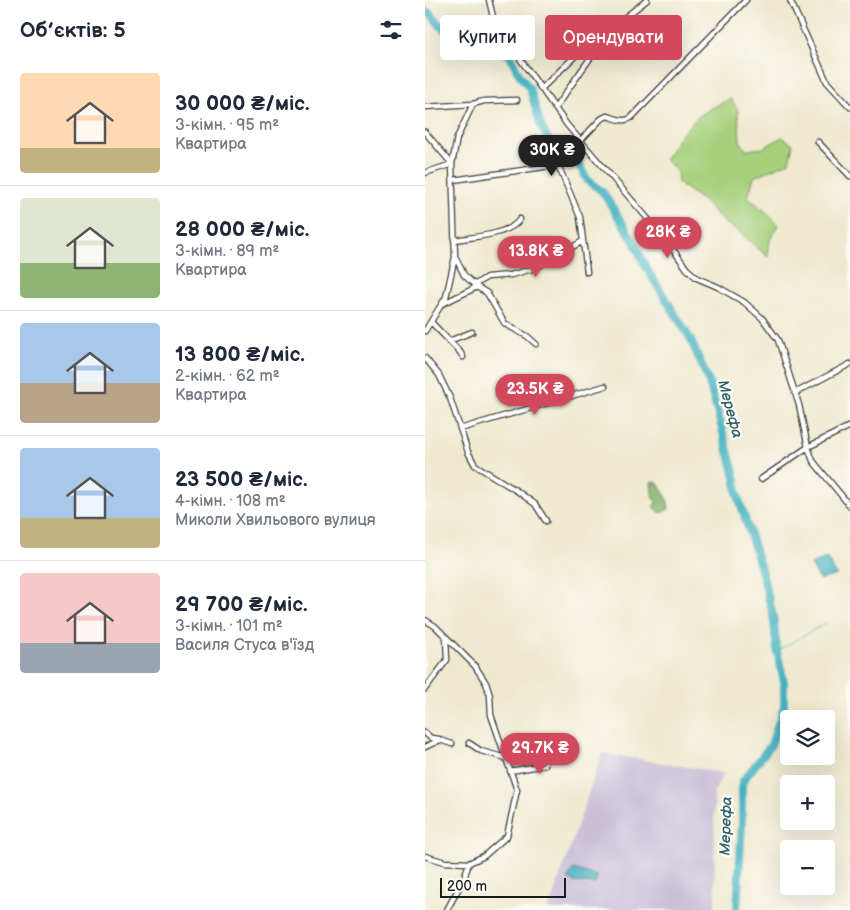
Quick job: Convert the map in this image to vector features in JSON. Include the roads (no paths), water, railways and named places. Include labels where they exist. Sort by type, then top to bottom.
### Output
[{"type":"street","points":[[489,0],[493,17],[502,37],[581,141],[667,241],[687,269],[697,278],[719,287],[744,302],[762,318],[778,340],[795,392],[813,461],[850,506]]},
{"type":"street","points":[[628,15],[647,0]]},
{"type":"street","points":[[581,141],[601,119],[607,116],[621,121],[631,118],[747,0]]},
{"type":"street","points":[[790,0],[827,82],[850,107]]},
{"type":"street","points":[[541,89],[571,60]]},
{"type":"street","points":[[555,108],[588,60]]},
{"type":"street","points":[[425,107],[473,104],[484,101],[517,100]]},
{"type":"street","points":[[425,331],[447,297],[455,257],[452,164],[457,138],[473,104]]},
{"type":"street","points":[[425,132],[452,164]]},
{"type":"street","points":[[819,142],[850,176]]},
{"type":"street","points":[[425,173],[452,164]]},
{"type":"street","points":[[453,180],[558,165],[580,217],[587,272]]},
{"type":"street","points":[[455,240],[498,232],[516,225],[520,219]]},
{"type":"street","points":[[443,304],[487,277],[511,275],[535,268],[583,241]]},
{"type":"street","points":[[455,257],[460,269],[475,286],[487,293],[505,324],[527,336],[536,344]]},
{"type":"street","points":[[431,322],[463,357]]},
{"type":"street","points":[[449,341],[471,332]]},
{"type":"street","points":[[426,361],[439,375],[450,398],[468,452],[475,466],[535,504],[546,521]]},
{"type":"street","points":[[795,392],[850,364]]},
{"type":"street","points":[[460,429],[605,386]]},
{"type":"street","points":[[761,479],[808,447],[850,426]]},
{"type":"street","points":[[425,620],[435,626],[475,666],[486,684],[490,696],[491,714],[517,790],[507,836],[484,856],[469,863],[445,862],[425,856]]},
{"type":"street","points":[[425,689],[447,660],[446,638]]},
{"type":"street","points":[[425,733],[431,738],[452,744]]},
{"type":"street","points":[[425,747],[440,740]]},
{"type":"street","points":[[469,743],[481,750],[506,758]]},
{"type":"street","points":[[510,771],[545,765],[550,754]]},
{"type":"street","points":[[447,910],[464,878],[469,863]]},
{"type":"water","points":[[827,558],[837,575],[820,580],[811,565]]},
{"type":"water","points":[[573,869],[597,876],[595,884],[574,882],[568,879]]},
{"type":"waterway","name":"Мерефа","points":[[425,11],[430,13],[443,29],[461,44],[493,47],[510,56],[519,74],[530,89],[541,126],[550,143],[579,165],[588,181],[602,191],[690,338],[709,382],[736,480],[737,493],[761,569],[773,615],[777,651],[784,682],[784,706],[771,745],[742,782],[742,822],[737,910]]},
{"type":"waterway","points":[[777,651],[826,623]]}]
